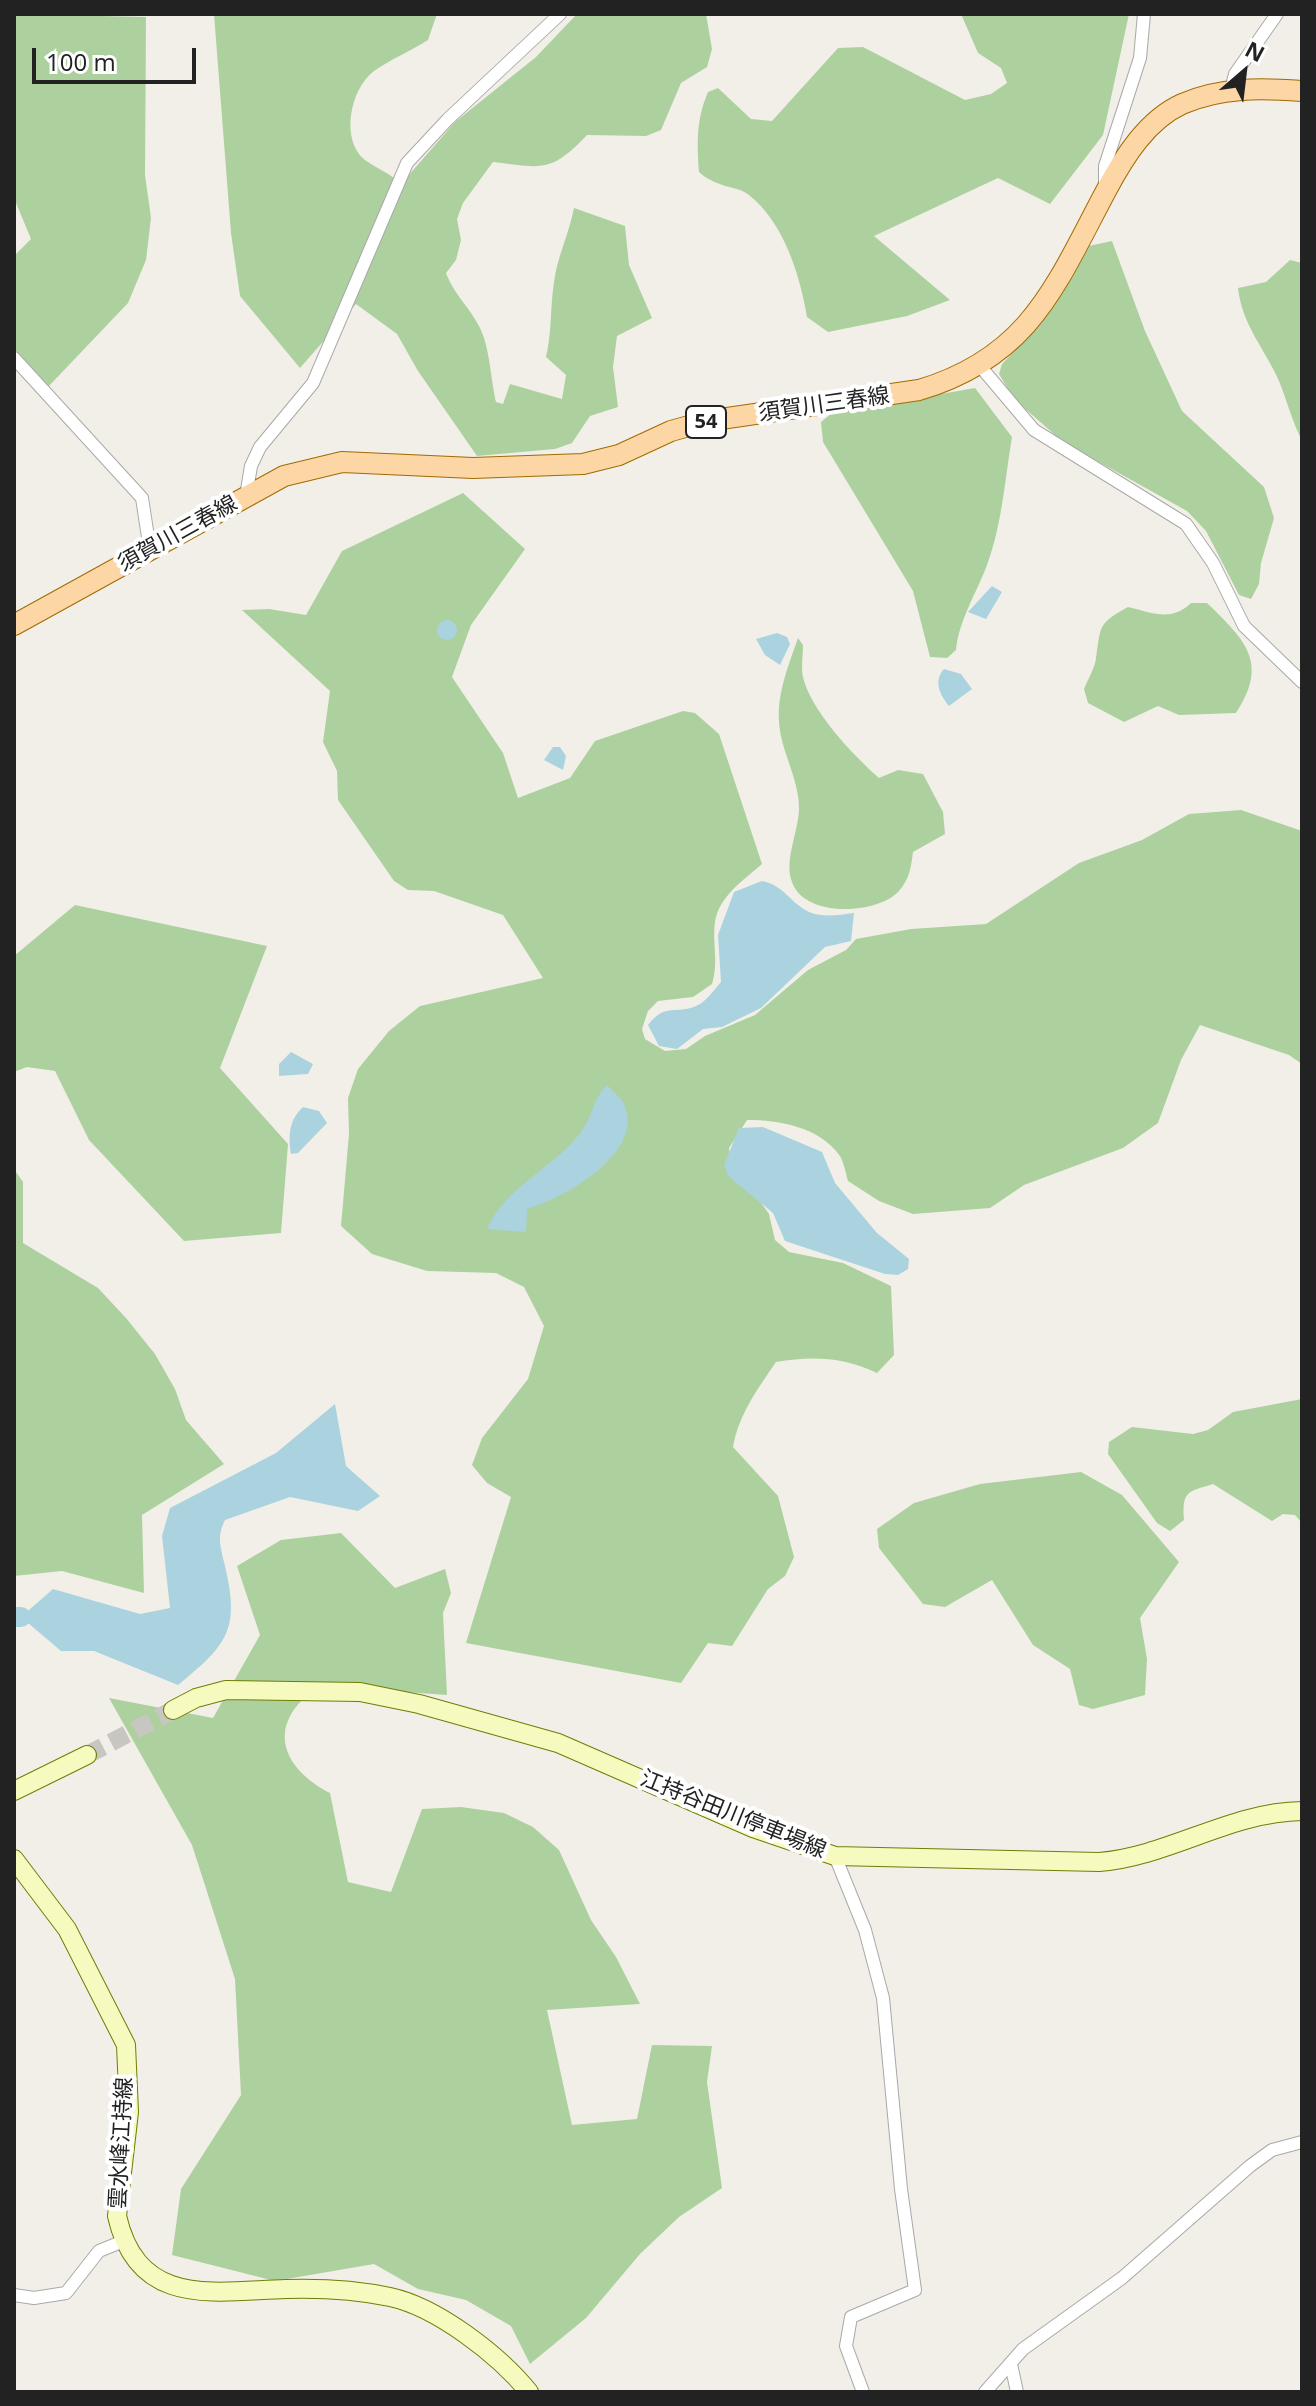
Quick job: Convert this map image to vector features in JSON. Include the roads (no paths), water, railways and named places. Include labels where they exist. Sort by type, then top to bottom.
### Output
[{"type":"main road","name":"須賀川三春線","points":[[14,625],[284,476],[342,462],[473,468],[583,464],[619,455],[687,426],[919,390],[980,366],[1020,334],[1043,304],[1107,189],[1134,146],[1157,121],[1182,104],[1231,90],[1302,91]]},
{"type":"main road","name":"江持谷田川停車場線","points":[[173,1710],[196,1698],[226,1690],[263,1688],[360,1692],[419,1704],[558,1743],[753,1828],[835,1856],[1099,1862],[1134,1859],[1256,1815],[1302,1811]]},
{"type":"main road","points":[[14,1791],[87,1755]]},
{"type":"main road","name":"雲水峰江持線","points":[[14,1859],[67,1929],[126,2045],[129,2112],[117,2216],[138,2262],[176,2288],[197,2294],[317,2289],[389,2297],[416,2305],[508,2366],[529,2392]]},
{"type":"street","points":[[246,496],[251,466],[260,447],[313,383],[407,163],[448,119],[560,14]]},
{"type":"street","points":[[1107,189],[1105,166],[1140,58],[1144,14]]},
{"type":"street","points":[[1231,90],[1235,74],[1277,14]]},
{"type":"street","points":[[14,358],[142,498],[150,550]]},
{"type":"street","points":[[980,366],[1034,430],[1186,524],[1213,563],[1244,626],[1302,682]]},
{"type":"street","points":[[835,1856],[865,1930],[883,1998],[901,2189],[915,2290],[851,2317],[846,2346],[863,2392]]},
{"type":"street","points":[[985,2392],[1023,2349],[1122,2278],[1250,2166],[1272,2150],[1302,2142]]},
{"type":"street","points":[[14,2295],[34,2298],[66,2293],[99,2251],[126,2240]]},
{"type":"street","points":[[1011,2364],[1017,2392]]},
{"type":"water","points":[[992,586],[1002,592],[986,619],[968,612]]},
{"type":"water","points":[[447,620],[454,623],[457,630],[454,637],[447,640],[440,637],[437,630],[440,623]]},
{"type":"water","points":[[777,633],[787,637],[790,644],[780,665],[765,655],[756,639]]},
{"type":"water","points":[[944,669],[961,674],[972,689],[949,706],[939,688],[939,678]]},
{"type":"water","points":[[553,747],[560,747],[566,756],[563,770],[544,760]]},
{"type":"water","points":[[762,881],[782,890],[809,912],[826,915],[854,913],[851,941],[825,947],[761,1008],[722,1027],[703,1029],[677,1049],[659,1046],[648,1025],[666,1011],[689,1008],[710,996],[721,982],[718,935],[734,892]]},
{"type":"water","points":[[291,1052],[313,1064],[308,1074],[279,1076],[279,1064]]},
{"type":"water","points":[[607,1085],[623,1101],[628,1122],[623,1140],[613,1156],[580,1184],[527,1209],[526,1232],[487,1229],[506,1201],[581,1132],[598,1096]]},
{"type":"water","points":[[303,1107],[319,1111],[327,1123],[298,1153],[291,1154],[291,1128]]},
{"type":"water","points":[[763,1127],[822,1152],[835,1183],[877,1233],[909,1259],[908,1269],[898,1275],[885,1274],[785,1241],[773,1213],[728,1176],[724,1165],[739,1128]]},
{"type":"water","points":[[335,1404],[346,1466],[380,1496],[358,1511],[290,1497],[225,1520],[220,1540],[229,1585],[230,1619],[220,1645],[178,1685],[94,1651],[61,1651],[21,1617],[53,1589],[140,1614],[170,1608],[162,1536],[170,1508],[276,1453]]},
{"type":"waterway","points":[[14,1617],[21,1617]]},
{"type":"tunnel","points":[[87,1755],[173,1710]]}]
